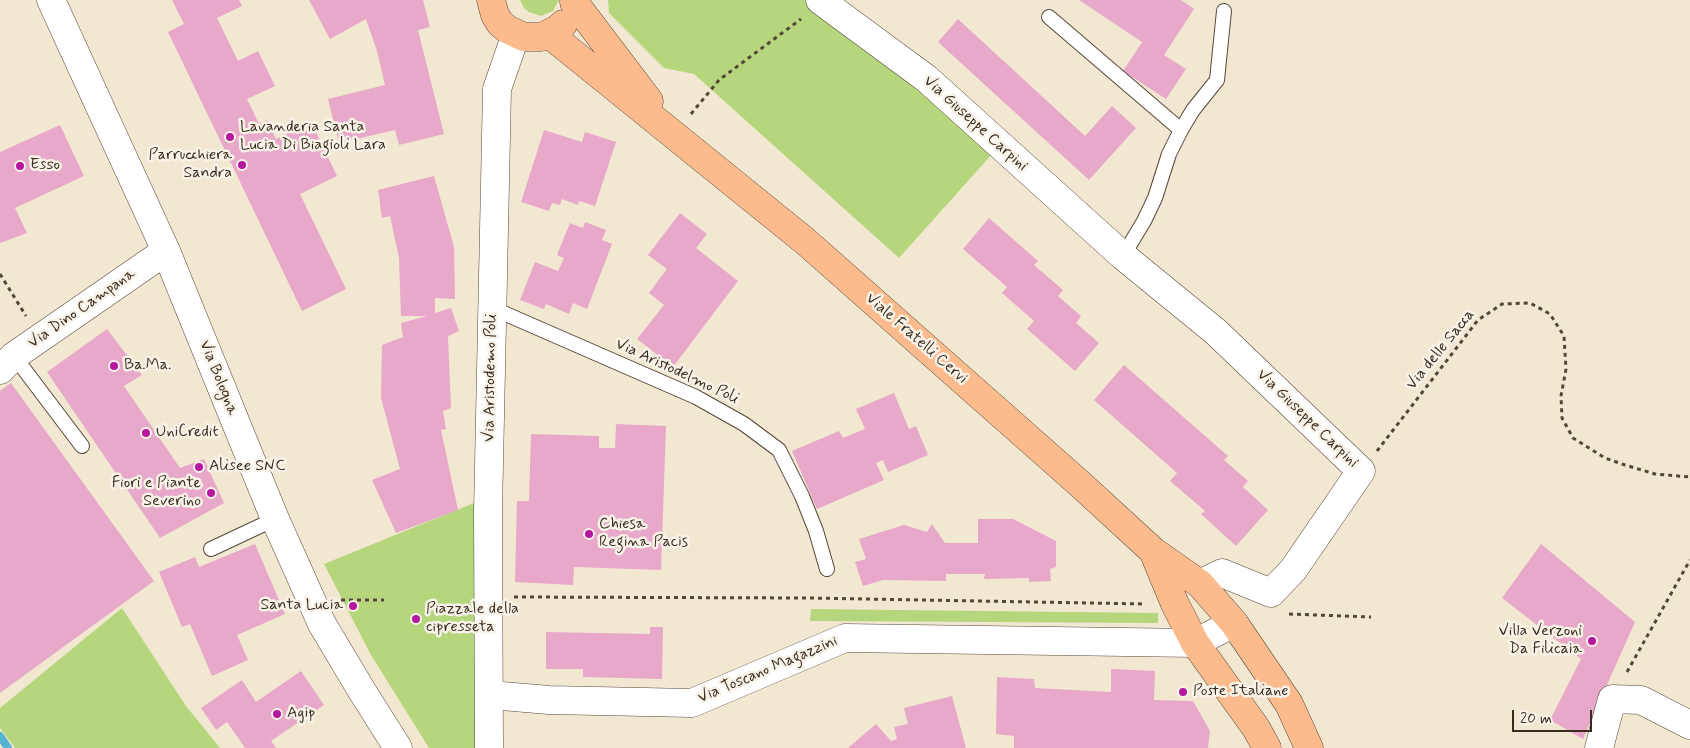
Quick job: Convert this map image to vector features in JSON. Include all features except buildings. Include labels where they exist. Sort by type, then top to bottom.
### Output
[{"type":"main road","points":[[491,0],[495,15],[500,23],[516,34],[532,38],[549,34],[558,29],[566,21],[574,1]]},
{"type":"main road","points":[[574,1],[674,134]]},
{"type":"main road","points":[[549,34],[674,134]]},
{"type":"main road","name":"Viale Fratelli Cervi","points":[[674,134],[805,241],[1080,484],[1153,552],[1200,584],[1234,622],[1290,704],[1309,748]]},
{"type":"main road","name":"Viale Fratelli Cervi","points":[[1153,552],[1175,604],[1195,643],[1256,728],[1267,748]]},
{"type":"street","name":"Via Bologna","points":[[51,0],[166,251],[275,519],[322,624],[398,748]]},
{"type":"street","name":"Via Giuseppe Carpini","points":[[822,1],[927,79],[1123,256],[1216,332],[1362,471],[1293,570],[1278,604]]},
{"type":"street","name":"Via Aristodemo Poli","points":[[488,741],[490,695],[488,597],[497,89],[516,34]]},
{"type":"street","name":"Via Dino Campana","points":[[7,363],[166,251]]},
{"type":"street","points":[[1200,584],[1222,573],[1278,604]]},
{"type":"street","points":[[1195,643],[1234,622]]},
{"type":"street","name":"Via Toscano Magazzini","points":[[490,695],[548,700],[692,703],[845,638],[1195,643]]},
{"type":"street","points":[[1599,748],[1612,699],[1641,700],[1690,725]]},
{"type":"lane","points":[[1123,256],[1155,198],[1169,154],[1181,130],[1193,110],[1217,80],[1224,11]]},
{"type":"lane","points":[[1049,16],[1181,130]]},
{"type":"lane","name":"Via Aristodelmo Poli","points":[[492,308],[696,397],[744,424],[778,450],[802,496],[816,531],[827,569]]},
{"type":"lane","points":[[7,363],[82,446]]},
{"type":"lane","points":[[211,549],[275,519]]},
{"type":"path","points":[[674,134],[719,80],[822,1]]},
{"type":"path","points":[[0,274],[40,338]]},
{"type":"path","name":"Via delle Sacca","points":[[1362,471],[1478,320],[1502,304],[1530,303],[1550,314],[1564,336],[1566,369],[1561,396],[1562,418],[1573,438],[1605,458],[1625,465],[1655,474],[1690,477]]},
{"type":"path","points":[[1612,699],[1690,560]]},
{"type":"path","points":[[488,597],[801,598],[1175,604]]},
{"type":"path","points":[[313,602],[384,600]]},
{"type":"path","points":[[1278,604],[1371,617]]},
{"type":"green space","points":[[520,0],[559,0],[553,11],[541,16],[529,12],[524,8]]},
{"type":"green space","points":[[608,0],[804,0],[918,87],[993,153],[899,258],[694,74],[664,68],[609,13]]},
{"type":"green space","points":[[474,503],[476,748],[429,748],[371,655],[324,564]]},
{"type":"green space","points":[[122,608],[186,706],[220,748],[15,748],[0,728],[0,708]]},
{"type":"green space","points":[[811,609],[1158,613],[1158,623],[810,621]]},
{"type":"waterway","points":[[0,736],[8,748]]},
{"type":"place","name":"Lavanderia Santa Lucia Di Biagioli Lara","points":[[230,137]]},
{"type":"place","name":"Parrucchiera Sandra","points":[[242,165]]},
{"type":"place","name":"Esso","points":[[20,166]]},
{"type":"place","name":"Ba.Ma.","points":[[114,366]]},
{"type":"place","name":"UniCredit","points":[[146,433]]},
{"type":"place","name":"Alisee SNC","points":[[199,467]]},
{"type":"place","name":"Fiori e Piante Severino","points":[[211,493]]},
{"type":"place","name":"Chiesa Regina Pacis","points":[[589,534]]},
{"type":"place","name":"Santa Lucia","points":[[353,606]]},
{"type":"place","name":"Piazzale della cipresseta","points":[[416,619]]},
{"type":"place","name":"Villa Verzoni Da Filicaia","points":[[1592,641]]},
{"type":"place","name":"Poste Italiane","points":[[1183,692]]},
{"type":"place","name":"Agip","points":[[277,714]]}]
